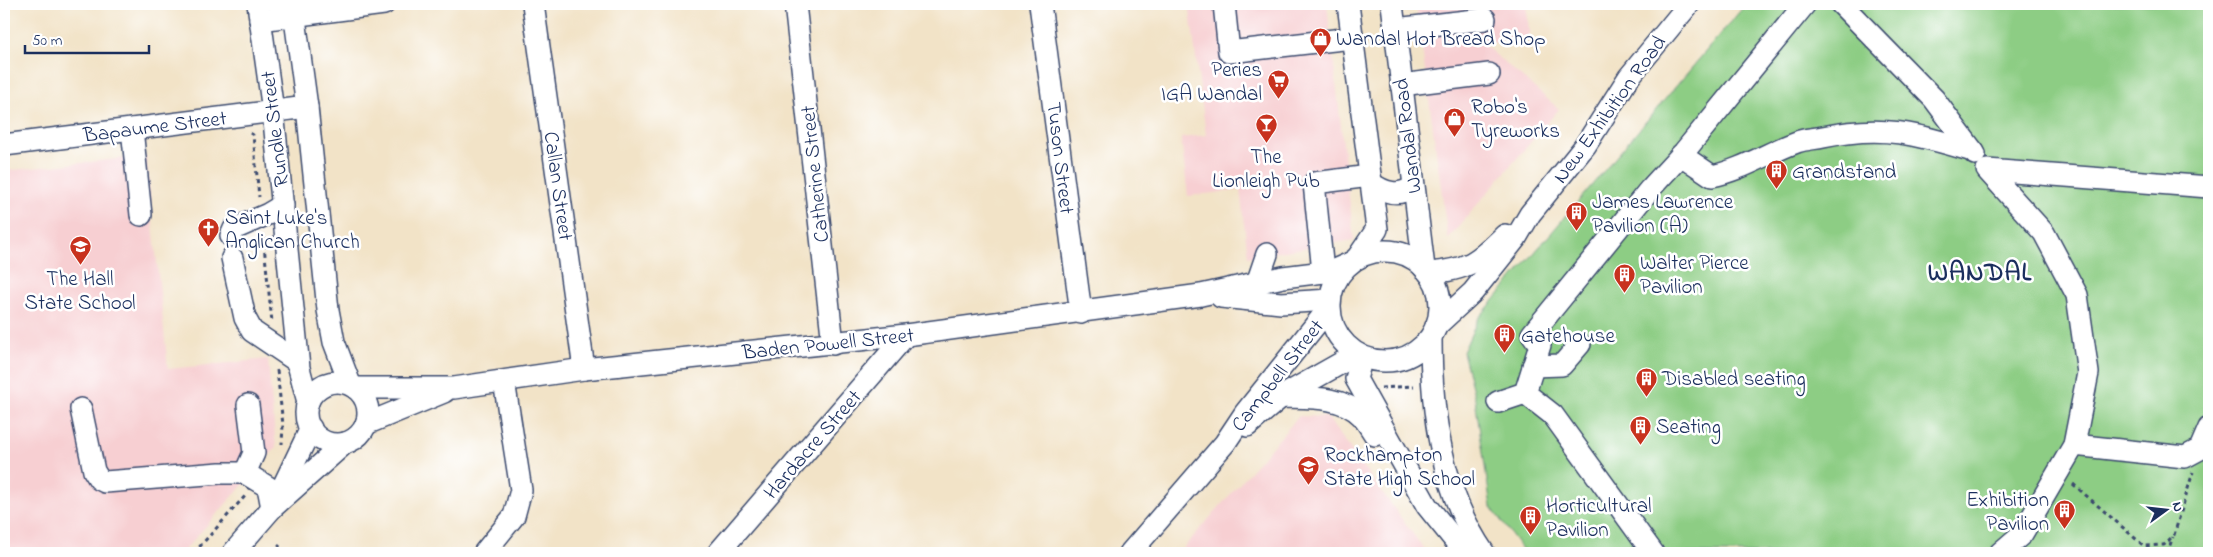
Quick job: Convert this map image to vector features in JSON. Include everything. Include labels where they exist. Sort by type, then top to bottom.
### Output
[{"type":"street","points":[[259,12],[384,4]]},
{"type":"street","name":"Callan Street","points":[[533,4],[584,369]]},
{"type":"street","name":"Catherine Street","points":[[795,4],[833,344]]},
{"type":"street","name":"Tuson Street","points":[[1040,4],[1081,313]]},
{"type":"street","points":[[1224,4],[1229,52],[1352,38]]},
{"type":"street","name":"Wandal Road","points":[[1348,4],[1377,229],[1354,260]]},
{"type":"street","name":"Wandal Road","points":[[1392,4],[1413,187],[1426,270]]},
{"type":"street","name":"New Exhibition Road","points":[[1434,332],[1473,292],[1516,238],[1530,214],[1585,146],[1629,77],[1689,4]]},
{"type":"street","points":[[1525,393],[1540,345],[1532,334],[1650,189],[1681,155],[1805,4]]},
{"type":"street","points":[[1841,4],[1934,99],[1987,170],[2044,233],[2077,295],[2088,373],[2074,445],[2022,534],[2000,553]]},
{"type":"street","name":"Rundle Street","points":[[293,9],[307,107],[328,310],[334,342],[353,386]]},
{"type":"street","name":"Rundle Street","points":[[259,12],[273,111],[298,362],[308,402]]},
{"type":"street","points":[[1395,29],[1485,19]]},
{"type":"street","points":[[1401,85],[1489,74]]},
{"type":"street","name":"Bapaume Street","points":[[4,138],[132,129],[307,107]]},
{"type":"street","points":[[132,129],[141,215]]},
{"type":"street","points":[[1681,155],[1712,176],[1732,172],[1798,142],[1846,132],[1890,131],[1927,137],[1973,151]]},
{"type":"street","points":[[1987,170],[2209,187]]},
{"type":"street","points":[[1323,272],[1314,183],[1371,179],[1389,193],[1401,193],[1413,187]]},
{"type":"street","points":[[231,236],[234,229],[283,205]]},
{"type":"street","name":"New Exhibition Road","points":[[1426,270],[1454,271],[1477,261],[1530,214]]},
{"type":"street","points":[[1434,332],[1421,348],[1400,359],[1376,361],[1359,356],[1343,342],[1333,326],[1330,304],[1333,286],[1340,274],[1354,260],[1372,252],[1386,251],[1400,253],[1413,259],[1426,270],[1436,286],[1440,313],[1434,332],[1431,386],[1441,447],[1454,494],[1471,536],[1484,553]]},
{"type":"street","points":[[1257,283],[1267,254]]},
{"type":"street","points":[[232,258],[245,318],[252,331],[298,362]]},
{"type":"street","name":"Baden Powell Street","points":[[353,386],[454,388],[584,369],[833,344],[1081,313],[1201,295],[1257,283],[1332,271],[1354,260]]},
{"type":"street","name":"Baden Powell Street","points":[[1201,295],[1281,303],[1330,304]]},
{"type":"street","name":"Campbell Street","points":[[1130,553],[1225,443],[1244,413],[1330,304]]},
{"type":"street","name":"Hardacre Street","points":[[718,553],[906,335]]},
{"type":"street","points":[[1533,366],[1562,365],[1580,344]]},
{"type":"street","points":[[1359,356],[1356,379],[1427,506]]},
{"type":"street","name":"Campbell Street","points":[[1225,443],[1281,396],[1359,356]]},
{"type":"street","points":[[484,553],[514,516],[521,490],[504,381]]},
{"type":"street","points":[[233,553],[272,508],[345,443],[355,438],[366,424],[368,410],[366,400],[353,386],[342,382],[325,384],[312,394],[308,402],[306,410],[310,428],[325,441],[335,444],[345,443]]},
{"type":"street","name":"Baden Powell Street","points":[[366,424],[454,388]]},
{"type":"street","points":[[1498,402],[1525,393]]},
{"type":"street","points":[[1525,393],[1553,415],[1653,553]]},
{"type":"street","points":[[1281,396],[1345,403],[1362,416],[1427,506],[1465,553]]},
{"type":"street","points":[[245,473],[254,453],[248,405]]},
{"type":"street","points":[[82,409],[94,471],[98,479],[105,482],[220,473],[245,473],[268,487],[272,508]]},
{"type":"street","points":[[272,508],[310,428]]},
{"type":"street","points":[[2074,445],[2185,457],[2200,449],[2209,428]]},
{"type":"path","points":[[1380,388],[1418,386]]},
{"type":"path","points":[[2167,553],[2200,449]]},
{"type":"path","points":[[2059,472],[2144,546],[2164,544],[2174,535]]},
{"type":"path","points":[[273,553],[280,545]]},
{"type":"shaded area","points":[[1189,4],[1327,4],[1354,240],[1248,257],[1240,190],[1188,196],[1181,138],[1206,135]]},
{"type":"shaded area","points":[[1416,4],[1526,4],[1530,38],[1483,44],[1559,109],[1448,239]]},
{"type":"shaded area","name":"The Hall State School","points":[[146,156],[168,369],[268,359],[276,448],[182,553],[4,553],[4,171]]},
{"type":"shaded area","name":"Rockhampton State High School","points":[[1299,416],[1327,417],[1427,553],[1179,553]]},
{"type":"green space","points":[[1746,4],[2209,4],[2209,553],[1525,553],[1491,507],[1475,399],[1463,352],[1478,319]]},
{"type":"place","name":"Wandal Hot Bread Shop","points":[[1320,57]]},
{"type":"place","name":"Peries IGA Wandal","points":[[1278,100]]},
{"type":"place","name":"Robo's Tyreworks","points":[[1455,137]]},
{"type":"place","name":"The Lionleigh Pub","points":[[1266,143]]},
{"type":"place","name":"Grandstand","points":[[1776,190]]},
{"type":"place","name":"James Lawrence Pavilion (A)","points":[[1576,232]]},
{"type":"place","name":"Saint Luke's Anglican Church","points":[[209,248]]},
{"type":"place","name":"The Hall State School","points":[[80,265]]},
{"type":"place","name":"Walter Pierce Pavilion","points":[[1624,293]]},
{"type":"place","name":"Gatehouse","points":[[1505,354]]},
{"type":"place","name":"Disabled seating","points":[[1646,397]]},
{"type":"place","name":"Seating","points":[[1640,445]]},
{"type":"place","name":"Rockhampton State High School","points":[[1308,485]]},
{"type":"place","name":"Exhibition Pavilion","points":[[2065,530]]},
{"type":"place","name":"Horticultural Pavilion","points":[[1530,536]]},
{"type":"district","name":"WANDAL","points":[[1980,271]]}]
